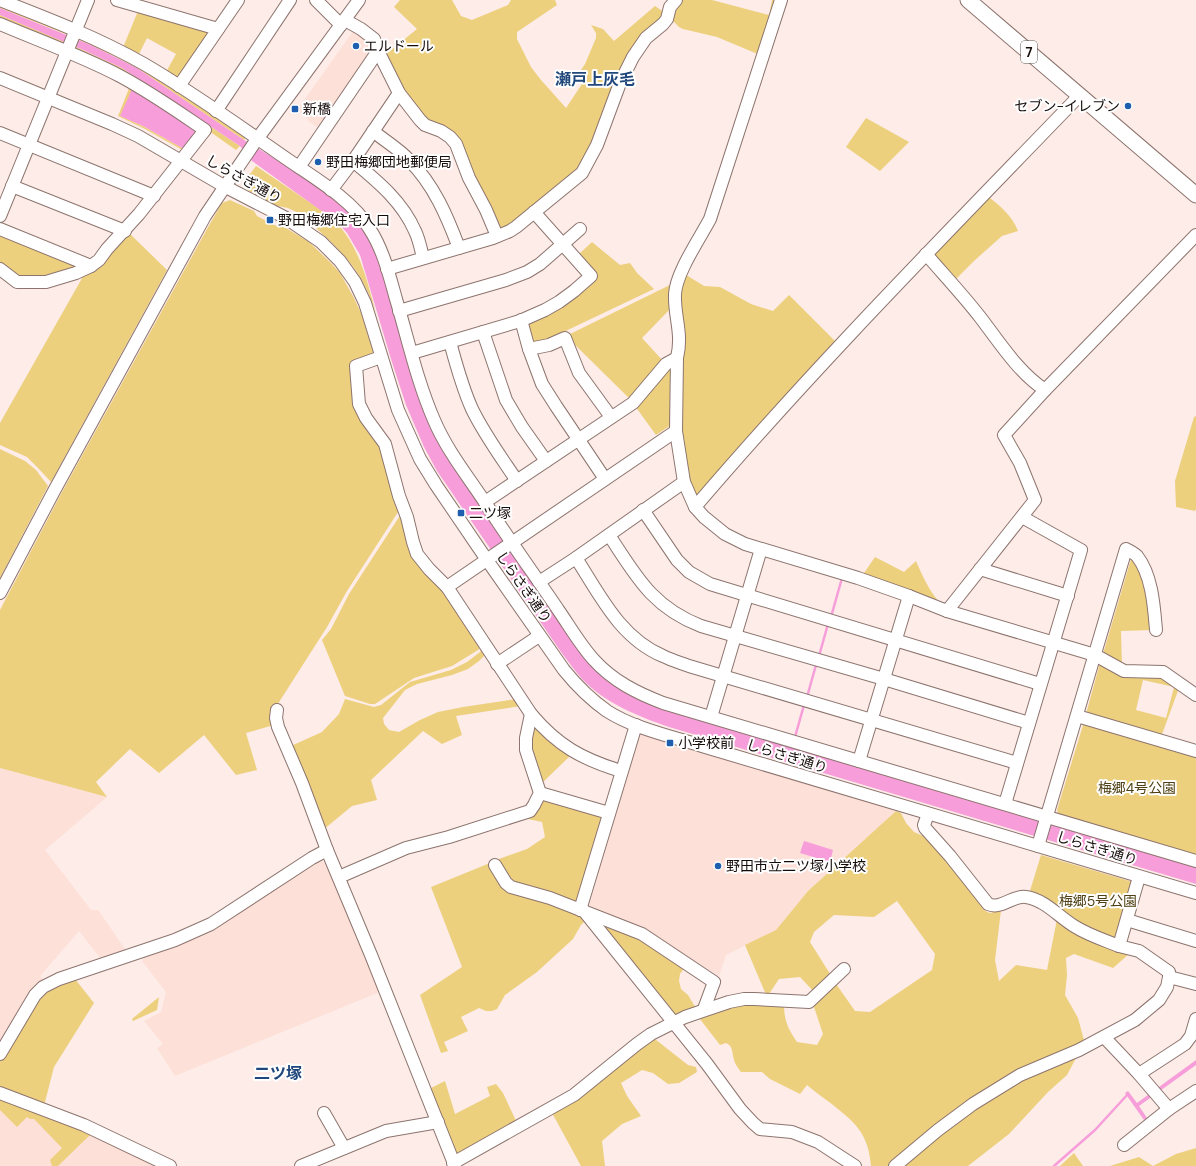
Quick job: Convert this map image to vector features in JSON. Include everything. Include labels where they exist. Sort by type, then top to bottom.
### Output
[{"type":"main road","name":"7","points":[[968,0],[1196,196]]},
{"type":"street","points":[[0,0],[76,30],[143,64],[179,86],[256,140],[299,167],[331,190],[355,210],[369,227],[383,257],[421,383],[434,420],[458,464],[485,502],[509,544],[539,582],[594,660],[614,678],[646,697],[1005,804],[1046,819],[1196,861]]},
{"type":"street","points":[[0,216],[88,0]]},
{"type":"street","points":[[117,0],[218,29]]},
{"type":"street","points":[[179,86],[238,0]]},
{"type":"street","points":[[216,111],[290,0]]},
{"type":"street","points":[[316,0],[343,22],[361,29],[374,39],[378,51],[399,93],[420,120],[425,125],[441,131],[450,137],[456,144],[469,178],[486,210],[497,236]]},
{"type":"street","points":[[0,593],[201,222],[256,140],[359,0]]},
{"type":"street","points":[[387,269],[510,231],[557,195],[582,173],[597,145],[620,83],[633,57],[646,38],[667,19],[670,7],[676,0]]},
{"type":"street","points":[[781,0],[710,218],[677,284],[675,302],[680,346],[677,358],[676,431],[684,482],[695,507],[704,517],[735,540],[909,596],[947,611],[1095,655],[1124,671],[1163,672],[1196,695]]},
{"type":"street","points":[[0,24],[120,76],[162,101],[205,130],[154,196],[99,260],[91,266],[76,274],[46,282],[17,282],[0,269]]},
{"type":"street","points":[[299,167],[378,51]]},
{"type":"street","name":"しらさぎ通り","points":[[0,78],[138,136],[224,186],[286,218],[320,242],[340,261],[355,282],[365,303],[398,410],[420,459],[436,485],[490,558],[540,636],[572,680],[585,694],[608,711],[636,725],[710,749],[928,814],[1039,842],[1139,877],[1196,893]]},
{"type":"street","points":[[331,190],[353,161],[399,93]]},
{"type":"street","points":[[695,507],[756,436],[926,254],[1079,96]]},
{"type":"street","points":[[373,132],[408,159],[421,173],[440,200],[459,248]]},
{"type":"street","points":[[0,133],[154,196]]},
{"type":"street","points":[[353,161],[382,184],[403,210],[415,231],[423,258]]},
{"type":"street","points":[[12,186],[124,231]]},
{"type":"street","points":[[412,353],[521,320],[545,310],[574,291],[591,276],[534,212]]},
{"type":"street","points":[[399,311],[506,280],[527,272],[540,264],[580,228]]},
{"type":"street","points":[[0,229],[91,266]]},
{"type":"street","points":[[947,611],[1035,500],[1020,463],[1004,435],[1045,390],[1196,235]]},
{"type":"street","points":[[926,254],[979,316],[1010,358],[1031,380],[1045,390]]},
{"type":"street","points":[[521,320],[529,349],[542,384],[605,479]]},
{"type":"street","points":[[483,332],[506,400],[522,427],[546,461]]},
{"type":"street","points":[[529,349],[565,338],[579,373],[611,416]]},
{"type":"street","points":[[450,342],[458,373],[471,408],[486,436],[518,481]]},
{"type":"street","points":[[381,357],[356,366],[359,404],[366,418],[385,444],[417,554],[429,569],[447,587],[497,664],[531,714],[542,727],[562,744],[597,764],[622,771]]},
{"type":"street","points":[[485,502],[518,481],[611,416],[633,403],[666,364],[677,358]]},
{"type":"street","points":[[447,587],[676,431]]},
{"type":"street","points":[[539,582],[576,558],[684,482]]},
{"type":"street","points":[[644,510],[678,560],[689,572],[710,584],[896,639],[1040,684]]},
{"type":"street","points":[[1005,804],[1081,550],[1022,517]]},
{"type":"street","points":[[609,535],[645,587],[667,609],[689,622],[1029,723]]},
{"type":"street","points":[[711,717],[761,549]]},
{"type":"street","points":[[1039,842],[1126,549],[1136,555],[1145,571],[1151,594],[1156,630]]},
{"type":"street","points":[[576,558],[614,617],[628,634],[662,656],[689,666],[1017,763]]},
{"type":"street","points":[[980,569],[1068,596]]},
{"type":"street","points":[[858,761],[909,596]]},
{"type":"street","points":[[497,664],[540,636]]},
{"type":"street","points":[[277,710],[276,718],[278,727],[302,783],[327,850],[438,1122],[454,1165],[574,1095],[651,1034],[704,1009],[729,1002],[749,999],[809,1002],[844,969]]},
{"type":"street","points":[[339,877],[406,848],[449,837],[530,810],[540,793],[526,750],[526,738],[531,714]]},
{"type":"street","points":[[1077,716],[1196,751]]},
{"type":"street","points":[[582,910],[609,813],[636,725]]},
{"type":"street","points":[[540,793],[609,813]]},
{"type":"street","points":[[895,1166],[972,1104],[1006,1083],[1020,1075],[1079,1050],[1135,1020],[1159,1000],[1167,987],[1169,977],[1169,972],[1139,951],[1119,946],[1095,937],[1073,926],[1042,902],[1020,897],[997,906],[988,904],[950,856],[925,828],[924,825],[928,814]]},
{"type":"street","points":[[0,1054],[35,995],[43,987],[59,979],[154,948],[211,924],[312,858],[327,850]]},
{"type":"street","points":[[495,865],[506,883],[511,887],[550,898],[642,934],[714,982],[704,1009]]},
{"type":"street","points":[[1119,946],[1139,877]]},
{"type":"street","points":[[582,910],[707,1064],[753,1124],[760,1129],[792,1132],[818,1142],[855,1166]]},
{"type":"street","points":[[1127,920],[1196,941]]},
{"type":"street","points":[[1169,977],[1196,984]]},
{"type":"street","points":[[1139,1074],[1185,1044],[1191,1036],[1196,1019]]},
{"type":"street","points":[[1104,1037],[1169,1109]]},
{"type":"street","points":[[1124,1145],[1169,1109],[1196,1091]]},
{"type":"street","points":[[0,1093],[84,1125],[170,1166]]},
{"type":"street","points":[[324,1113],[344,1148]]},
{"type":"street","points":[[301,1166],[386,1131],[438,1122]]},
{"type":"shaded area","points":[[0,8],[91,45],[137,68],[244,140],[290,168],[345,207],[361,224],[372,244],[381,266],[413,375],[465,483],[512,553],[609,681],[1196,867],[1196,884],[669,727],[634,714],[601,696],[582,679],[561,652],[437,471],[424,447],[406,405],[360,255],[347,233],[337,222],[252,161],[240,146],[122,68],[0,15]]},
{"type":"shaded area","points":[[354,30],[364,35],[374,49],[320,129],[308,121],[308,119],[297,110]]},
{"type":"shaded area","points":[[132,89],[196,131],[184,149],[143,126],[120,116]]},
{"type":"shaded area","name":"野田市立二ツ塚小学校","points":[[640,735],[896,811],[808,891],[776,930],[726,955],[719,976],[645,929],[589,905]]},
{"type":"shaded area","points":[[0,768],[107,797],[45,850],[91,910],[98,910],[127,952],[102,960],[79,931],[40,976],[45,981],[0,1045]]},
{"type":"shaded area","points":[[804,841],[833,850],[830,862],[800,853]]},
{"type":"shaded area","points":[[318,859],[331,867],[382,991],[175,1076],[157,1048],[163,1044],[144,1021],[161,1012],[166,992],[142,961],[145,955]]},
{"type":"shaded area","points":[[1196,1060],[1196,1065],[1139,1106],[1147,1118],[1144,1120],[1125,1093],[1128,1091],[1137,1103]]},
{"type":"shaded area","points":[[0,1098],[91,1134],[159,1166],[0,1166]]},
{"type":"green space","points":[[400,0],[452,0],[461,16],[472,20],[508,5],[511,0],[555,0],[557,5],[517,32],[517,39],[531,67],[566,108],[582,84],[572,77],[581,70],[585,64],[596,38],[596,33],[591,25],[603,29],[614,41],[655,6],[665,13],[650,32],[586,163],[512,226],[500,231],[463,154],[429,123],[404,94],[385,55],[417,29],[394,7]]},
{"type":"green space","points":[[678,0],[712,0],[769,15],[772,0],[779,0],[760,55],[717,37],[679,27],[671,19]]},
{"type":"green space","points":[[0,3],[69,31],[68,35],[0,8]]},
{"type":"green space","points":[[138,11],[209,31],[211,34],[179,80],[165,74],[176,54],[147,38],[137,58],[122,50]]},
{"type":"green space","points":[[0,15],[65,42],[63,47],[0,21]]},
{"type":"green space","points":[[79,35],[122,56],[247,135],[244,140],[137,68],[77,39]]},
{"type":"green space","points":[[74,46],[122,68],[240,146],[236,150],[209,131],[72,51]]},
{"type":"green space","points":[[130,86],[199,130],[184,151],[118,116]],"holes":[[[146,98],[196,131],[184,149],[143,126],[121,116]]]},
{"type":"green space","points":[[866,118],[909,142],[880,171],[846,147]]},
{"type":"green space","points":[[256,166],[327,214],[338,224],[346,235],[359,259],[376,313],[360,276],[353,266],[328,239],[298,213],[256,196],[245,188],[245,181]]},
{"type":"green space","points":[[986,195],[1009,215],[1018,231],[1002,236],[953,282],[932,251]]},
{"type":"green space","points":[[230,200],[254,211],[257,216],[274,225],[286,228],[309,242],[340,273],[354,298],[361,313],[374,355],[353,378],[381,444],[400,509],[347,591],[327,627],[274,710],[274,725],[246,733],[257,770],[236,775],[204,735],[159,773],[130,749],[96,782],[107,797],[0,768],[0,610],[62,492],[207,229],[222,203]]},
{"type":"green space","points":[[128,232],[167,270],[51,482],[27,457],[0,445],[0,423],[85,273]]},
{"type":"green space","points":[[0,233],[81,265],[55,276],[19,279],[0,264]]},
{"type":"green space","points":[[592,242],[620,265],[630,263],[637,273],[654,289],[548,339],[539,342],[531,341],[527,326],[529,323],[596,276],[577,256]]},
{"type":"green space","points":[[683,273],[704,286],[720,287],[751,304],[773,311],[789,295],[836,342],[745,441],[696,502],[682,459],[678,308]]},
{"type":"green space","points":[[674,283],[674,305],[642,338],[664,362],[631,400],[569,339],[570,334]]},
{"type":"green space","points":[[670,369],[673,370],[671,425],[656,435],[635,406]]},
{"type":"green space","points":[[1196,416],[1195,511],[1176,507],[1175,481],[1194,417]]},
{"type":"green space","points":[[0,449],[25,461],[36,470],[48,486],[0,578]]},
{"type":"green space","points":[[401,514],[446,593],[481,647],[452,666],[414,678],[375,704],[370,704],[345,696],[322,640],[331,629],[349,594]]},
{"type":"green space","points":[[875,557],[904,572],[916,561],[930,590],[942,605],[862,576]]},
{"type":"green space","points":[[1131,559],[1133,559],[1144,578],[1152,630],[1121,631],[1122,666],[1103,654]]},
{"type":"green space","points":[[482,649],[486,654],[468,669],[452,675],[417,684],[405,690],[383,718],[384,724],[389,730],[399,732],[438,712],[517,699],[521,706],[456,716],[462,735],[442,744],[423,731],[371,780],[377,800],[352,806],[323,830],[291,746],[322,732],[339,714],[345,699],[374,707],[381,705],[410,682],[451,670],[467,662]]},
{"type":"green space","points":[[1100,663],[1162,676],[1179,688],[1161,737],[1086,714]],"holes":[[[1143,680],[1174,687],[1166,718],[1136,710]]]},
{"type":"green space","name":"梅郷4号公園","points":[[1084,722],[1196,755],[1196,856],[1059,815],[1057,810]]},
{"type":"green space","points":[[537,728],[571,755],[540,785],[530,751],[532,729]]},
{"type":"green space","points":[[543,799],[601,815],[603,818],[579,900],[573,903],[512,884],[496,860],[527,849],[545,837],[542,822],[528,819]]},
{"type":"green space","points":[[896,811],[901,813],[906,823],[914,832],[930,839],[974,891],[983,909],[990,913],[1001,910],[995,960],[999,981],[1016,965],[1047,970],[1057,919],[1129,954],[1113,968],[1074,954],[1066,958],[1067,975],[1065,995],[1078,1018],[1085,1044],[1036,1067],[892,1166],[871,1166],[865,1139],[859,1129],[846,1115],[807,1085],[800,1094],[770,1079],[762,1072],[741,1072],[735,1063],[730,1046],[726,1043],[720,1045],[696,1014],[729,1003],[784,1003],[787,1023],[797,1042],[817,1045],[823,1034],[814,1007],[815,1000],[834,981],[855,1011],[870,1012],[932,970],[935,954],[897,901],[874,917],[834,915],[814,932],[810,942],[832,977],[815,993],[800,977],[779,979],[767,997],[745,945],[776,930],[808,891]]},
{"type":"green space","name":"梅郷5号公園","points":[[1041,855],[1133,882],[1117,941],[1107,938],[1029,894]]},
{"type":"green space","points":[[490,863],[526,895],[587,919],[581,925],[573,939],[537,972],[505,995],[497,1009],[486,1011],[479,1008],[461,1017],[468,1031],[444,1042],[448,1051],[441,1053],[420,995],[462,967],[431,887]]},
{"type":"green space","points":[[592,919],[640,938],[685,967],[680,974],[679,981],[681,989],[688,995],[697,1010],[674,1020]]},
{"type":"green space","points":[[75,979],[94,1003],[54,1067],[44,1106],[0,1089],[0,1062],[44,991]]},
{"type":"green space","points":[[159,997],[157,1010],[133,1021],[132,1019]]},
{"type":"green space","points":[[651,1036],[688,1065],[696,1067],[697,1072],[679,1083],[668,1084],[653,1073],[642,1070],[621,1083],[627,1096],[641,1116],[622,1124],[602,1141],[605,1166],[581,1166],[551,1111]]},
{"type":"green space","points":[[1076,1058],[1067,1075],[1048,1092],[1009,1134],[968,1166],[899,1166],[1021,1077]]},
{"type":"green space","points":[[445,1081],[455,1114],[490,1096],[487,1087],[496,1084],[503,1093],[518,1125],[456,1159],[429,1089]]},
{"type":"green space","points":[[0,1098],[91,1134],[58,1166],[52,1166],[50,1160],[62,1148],[34,1119],[27,1117],[17,1127],[0,1110]]},
{"type":"green space","points":[[1196,1148],[1196,1166],[1153,1166],[1176,1154]]},
{"type":"green space","points":[[1074,1153],[1083,1166],[1060,1166]]},
{"type":"green space","points":[[1139,1157],[1153,1166],[1110,1166]]},
{"type":"waterway","points":[[831,617],[842,578]]},
{"type":"waterway","points":[[819,656],[828,624]]},
{"type":"waterway","points":[[807,697],[816,665]]},
{"type":"waterway","points":[[795,737],[804,705]]},
{"type":"waterway","points":[[1054,1166],[1095,1130],[1128,1094]]},
{"type":"place","name":"エルドール","points":[[356,46]]},
{"type":"place","name":"セブン-イレブン","points":[[1128,106]]},
{"type":"place","name":"新橋","points":[[295,109]]},
{"type":"place","name":"野田梅郷団地郵便局","points":[[318,162]]},
{"type":"place","name":"野田梅郷住宅入口","points":[[270,220]]},
{"type":"place","name":"二ツ塚","points":[[461,513]]},
{"type":"place","name":"小学校前","points":[[670,743]]},
{"type":"place","name":"野田市立二ツ塚小学校","points":[[718,866]]},
{"type":"district","name":"瀬戸上灰毛","points":[[595,79]]},
{"type":"district","name":"二ツ塚","points":[[278,1073]]}]
